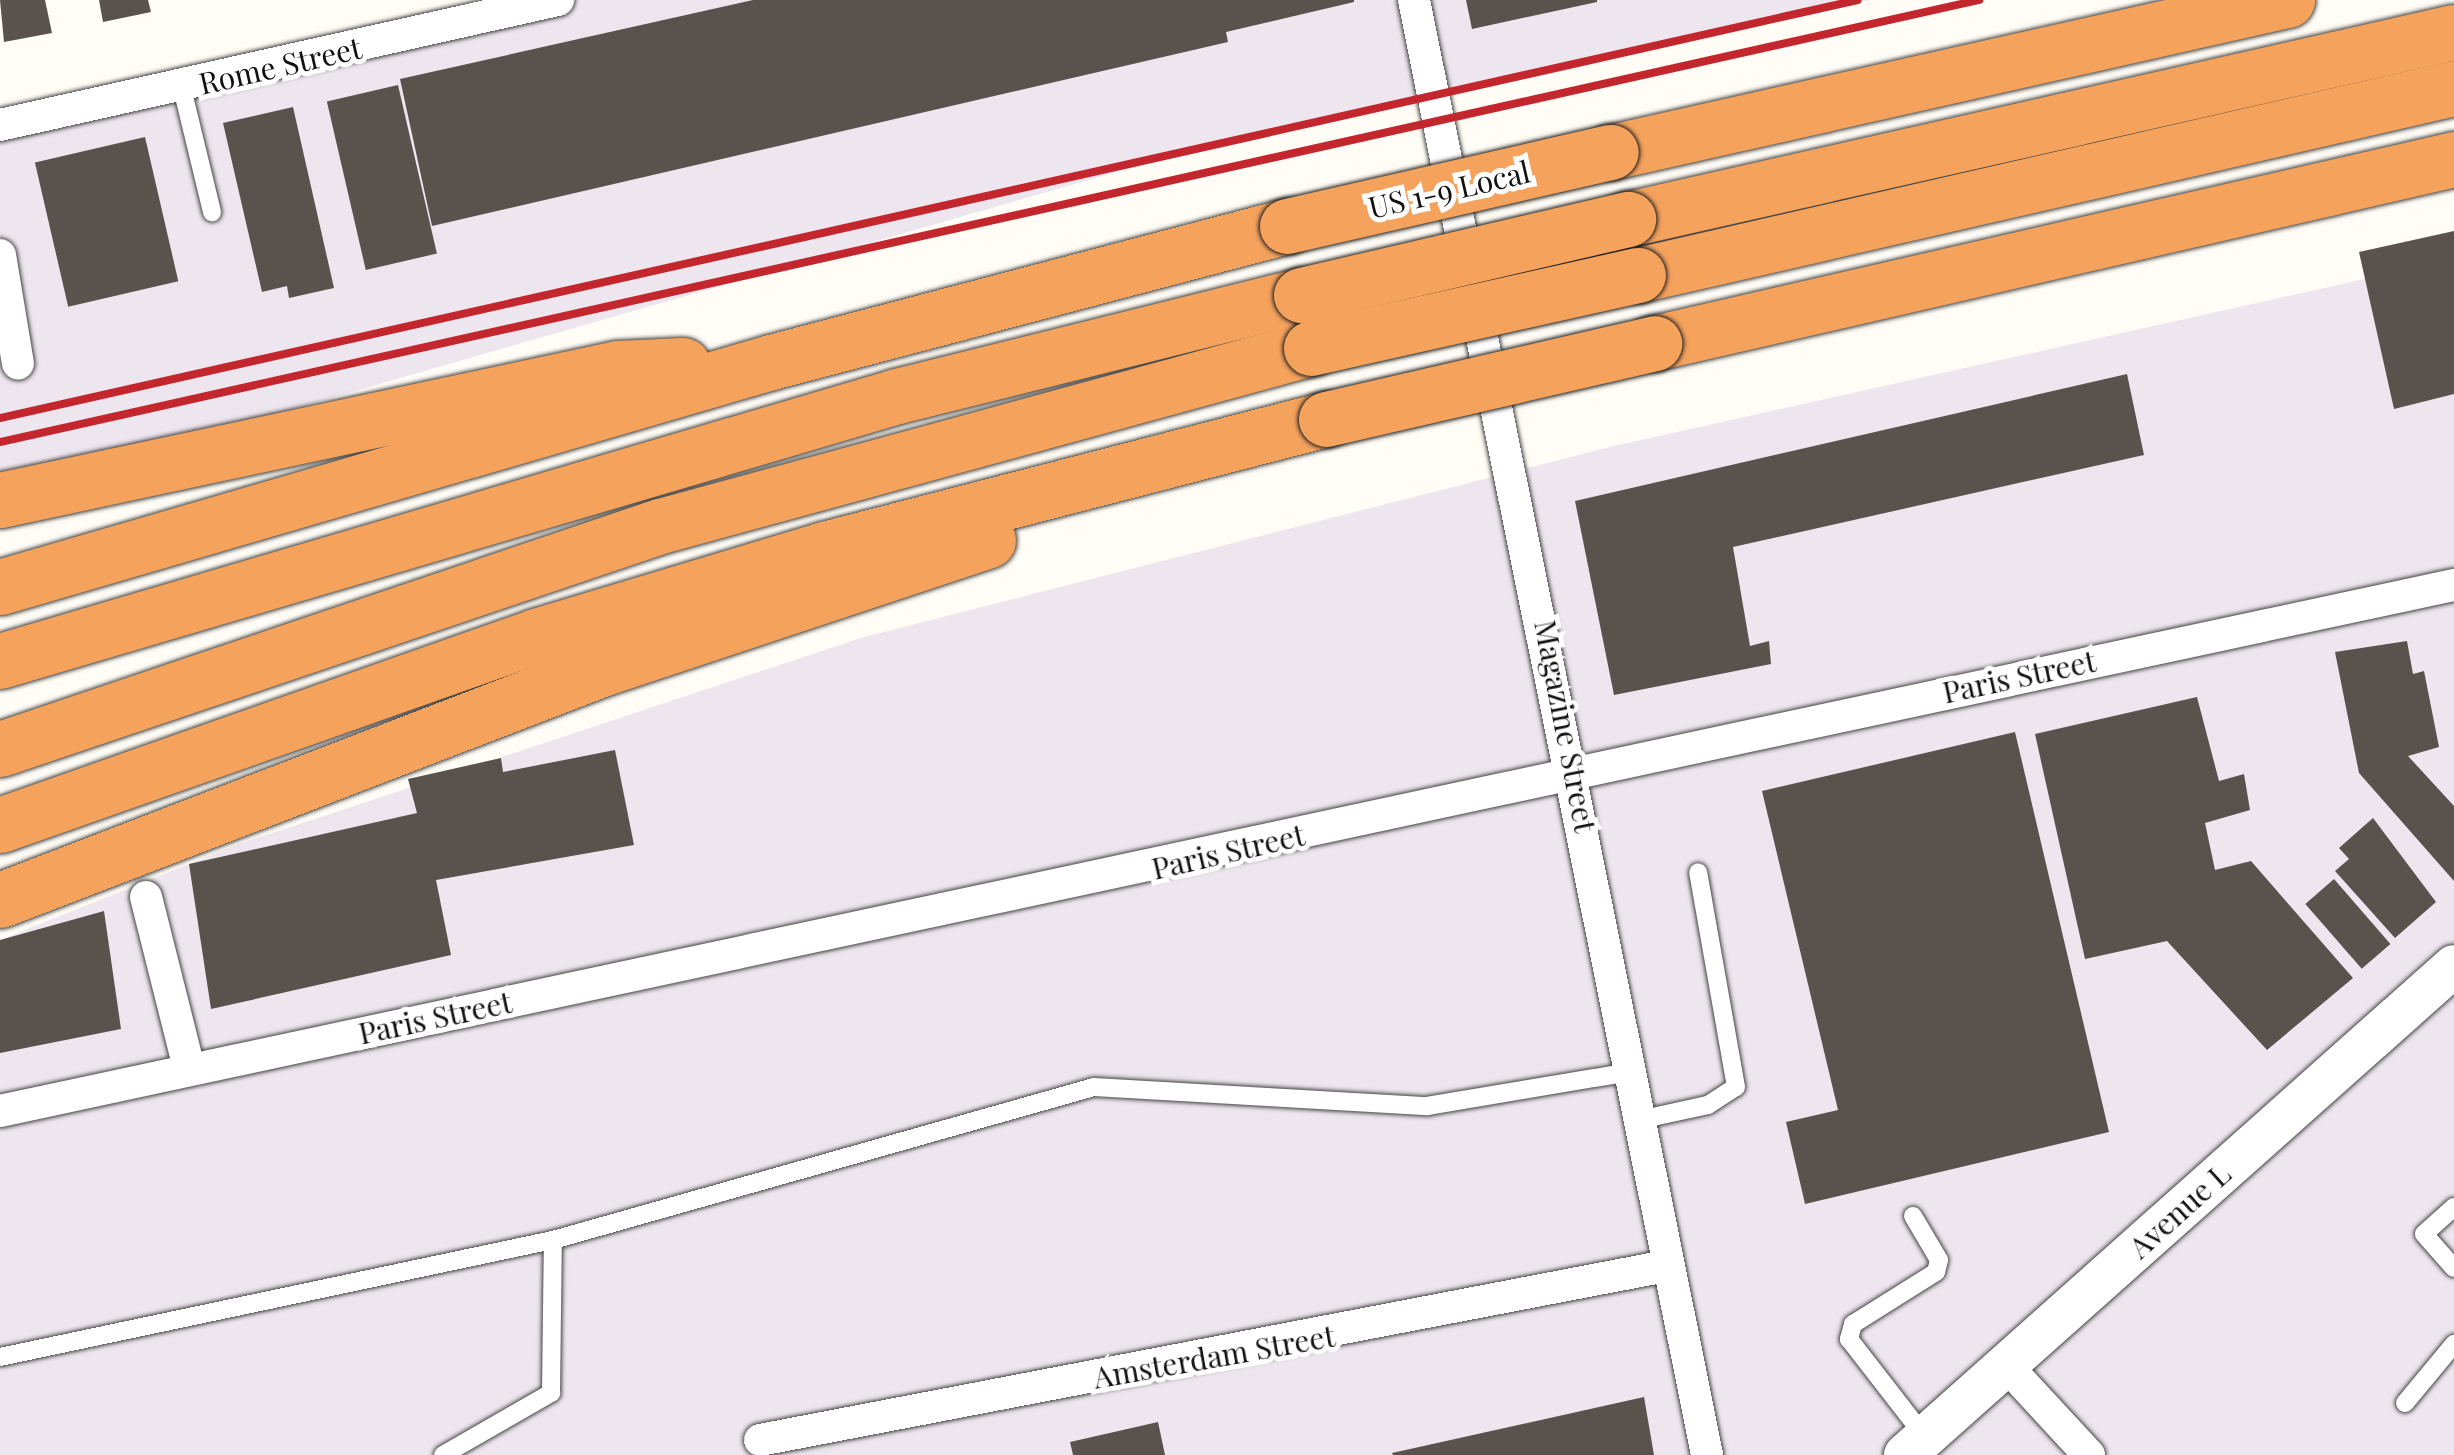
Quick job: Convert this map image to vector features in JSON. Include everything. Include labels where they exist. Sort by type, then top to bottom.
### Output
[{"type":"highway","name":"US 1-9 Local","points":[[771,362],[1287,226],[2286,0]]},
{"type":"highway","points":[[0,661],[860,406],[1301,295],[2454,32]]},
{"type":"highway","points":[[0,750],[660,526],[1311,348],[2454,88]]},
{"type":"highway","points":[[0,825],[536,636],[824,549],[1326,419],[2454,159]]},
{"type":"highway","points":[[0,500],[618,368],[771,362]]},
{"type":"highway","points":[[0,587],[771,362]]},
{"type":"highway","points":[[0,900],[601,669],[999,537],[1220,446]]},
{"type":"street","name":"Rome Street","points":[[0,125],[182,88],[558,0]]},
{"type":"street","name":"Magazine Street","points":[[1414,0],[1576,769],[1666,1266],[1707,1455]]},
{"type":"street","points":[[0,254],[18,364]]},
{"type":"street","name":"Paris Street","points":[[0,1111],[189,1068],[1198,859],[1576,769],[2454,585]]},
{"type":"street","points":[[146,896],[189,1068]]},
{"type":"street","name":"Avenue L","points":[[1915,1446],[2454,966]]},
{"type":"street","name":"Amsterdam Street","points":[[767,1448],[1666,1266]]},
{"type":"street","points":[[2005,1364],[2089,1455]]},
{"type":"lane","points":[[182,88],[212,212]]},
{"type":"lane","points":[[1639,1120],[1708,1105],[1736,1088],[1698,872]]},
{"type":"lane","points":[[0,1356],[553,1240],[1094,1086],[1427,1106],[1630,1072]]},
{"type":"lane","points":[[2454,1207],[2424,1234],[2454,1268]]},
{"type":"lane","points":[[1913,1216],[1936,1272],[1853,1324],[1848,1339],[1915,1446]]},
{"type":"lane","points":[[444,1455],[551,1392],[553,1240]]},
{"type":"lane","points":[[2406,1402],[2454,1344]]},
{"type":"shaded area","points":[[571,0],[1870,0],[1152,162],[0,493],[0,129]]},
{"type":"shaded area","points":[[2454,259],[2454,1455],[0,1455],[0,940],[239,844],[864,637],[1614,446]]},
{"type":"building","points":[[0,0],[45,0],[52,33],[4,42]]},
{"type":"building","points":[[99,0],[148,0],[151,12],[103,22]]},
{"type":"building","points":[[753,0],[1354,2],[1226,32],[1228,42],[432,226],[400,79]]},
{"type":"building","points":[[1466,0],[1597,0],[1597,2],[1472,29]]},
{"type":"building","points":[[398,85],[437,254],[366,270],[327,101]]},
{"type":"building","points":[[293,107],[334,288],[289,298],[287,286],[262,292],[223,123]]},
{"type":"building","points":[[145,137],[178,281],[68,307],[35,162]]},
{"type":"building","points":[[2454,231],[2454,394],[2394,409],[2359,252]]},
{"type":"building","points":[[2127,374],[2144,455],[1733,547],[1750,646],[1769,641],[1771,664],[1614,695],[1575,501]]},
{"type":"building","points":[[2407,641],[2413,674],[2424,671],[2439,747],[2408,756],[2454,806],[2454,881],[2359,773],[2335,652]]},
{"type":"building","points":[[2197,697],[2219,781],[2244,774],[2250,810],[2205,823],[2215,870],[2251,861],[2353,978],[2267,1050],[2167,941],[2085,959],[2035,734]]},
{"type":"building","points":[[2015,732],[2109,1132],[1805,1204],[1786,1122],[1838,1110],[1762,791]]},
{"type":"building","points":[[615,750],[634,845],[436,880],[451,955],[211,1009],[189,864],[417,813],[408,779],[501,758],[503,772]]},
{"type":"building","points":[[2373,818],[2436,902],[2395,938],[2335,871],[2349,859],[2339,848]]},
{"type":"building","points":[[2334,879],[2390,944],[2362,969],[2305,904]]},
{"type":"building","points":[[104,911],[121,1029],[0,1053],[0,940]]},
{"type":"building","points":[[1644,1397],[1654,1455],[1392,1453]]},
{"type":"building","points":[[1158,1422],[1165,1455],[1073,1455],[1070,1442]]},
{"type":"railway","points":[[0,418],[1858,0]]},
{"type":"railway","points":[[0,442],[1979,0]]}]
